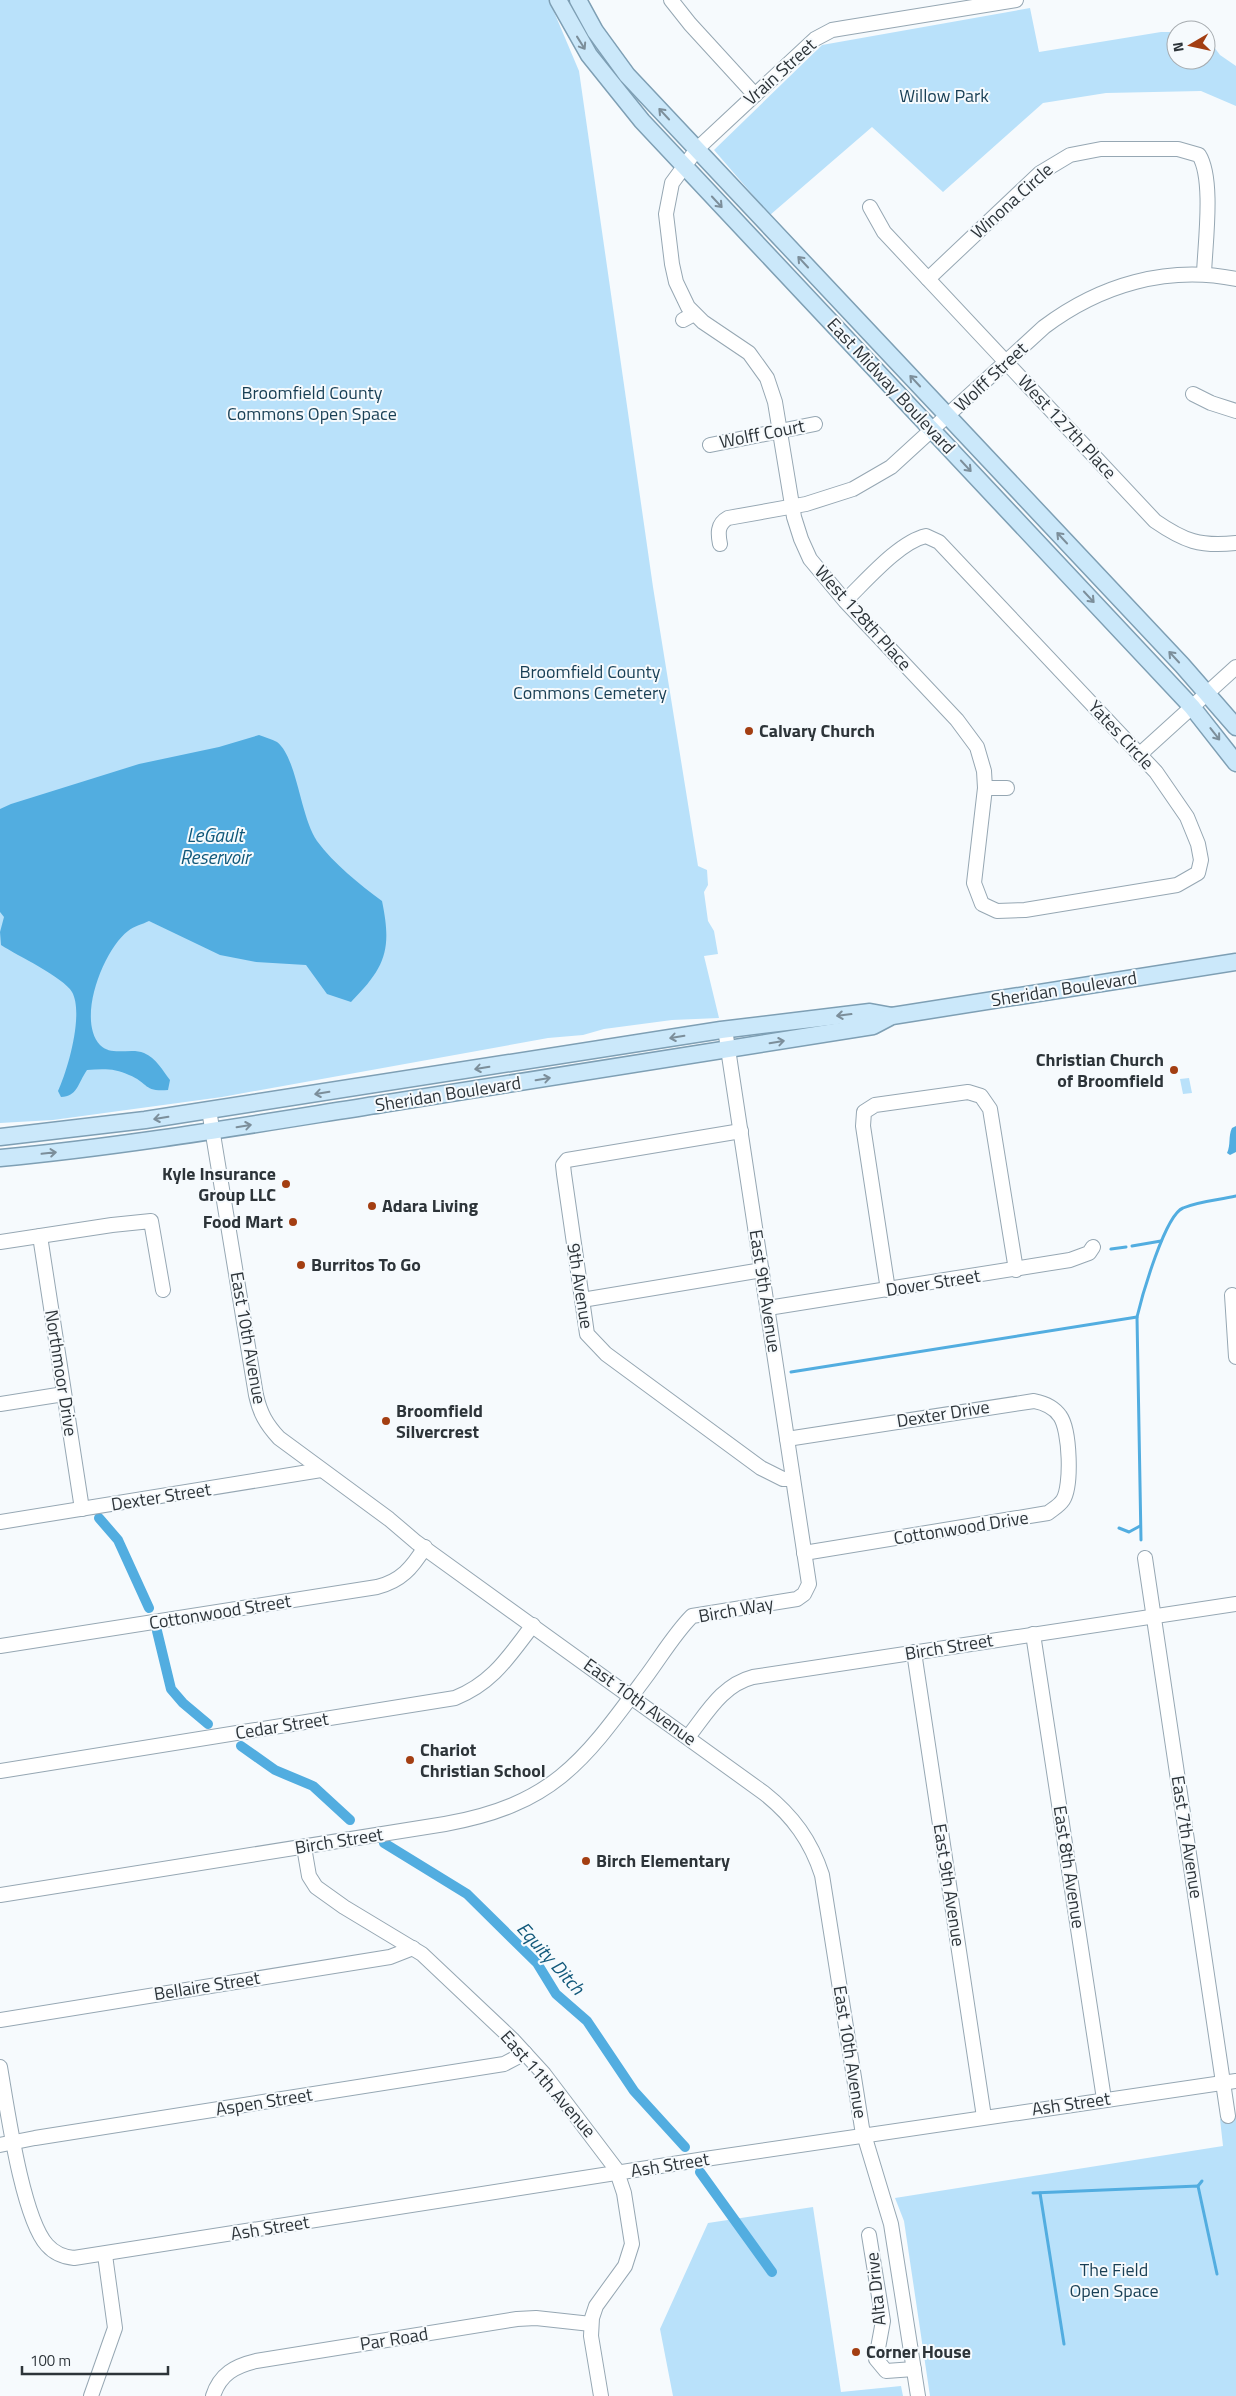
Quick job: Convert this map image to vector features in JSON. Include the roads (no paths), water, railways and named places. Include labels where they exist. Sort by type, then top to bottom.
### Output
[{"type":"main road","name":"East Midway Boulevard","points":[[558,0],[574,32],[604,76],[684,166],[1192,707],[1236,763]]},
{"type":"main road","name":"East Midway Boulevard","points":[[578,0],[595,31],[616,60],[697,149],[1207,692],[1236,728]]},
{"type":"main road","name":"Sheridan Boulevard","points":[[0,1158],[56,1153],[213,1131],[729,1050],[873,1026],[892,1016],[1236,962]]},
{"type":"main road","name":"Sheridan Boulevard","points":[[0,1137],[73,1130],[209,1110],[725,1029],[870,1012],[892,1016]]},
{"type":"street","points":[[671,0],[696,32],[755,95]]},
{"type":"street","name":"Vrain Street","points":[[684,166],[697,149],[804,47],[826,33],[938,6],[1016,0]]},
{"type":"street","name":"Winona Circle","points":[[928,279],[1040,173],[1070,155],[1100,149],[1178,148],[1199,155],[1204,168],[1207,186],[1204,274]]},
{"type":"street","name":"West 128th Place","points":[[684,166],[669,192],[666,223],[676,282],[688,317],[748,353],[763,369],[773,395],[792,506],[801,539],[810,560],[970,736],[981,758],[985,788],[974,874],[979,910]]},
{"type":"street","name":"West 127th Place","points":[[870,207],[884,232],[1155,521],[1172,533],[1196,543],[1207,545],[1236,543]]},
{"type":"street","name":"Wolff Street","points":[[720,544],[718,532],[724,520],[728,518],[792,506],[853,489],[892,467],[1044,327],[1064,312],[1105,291],[1131,282],[1160,276],[1204,274],[1236,279]]},
{"type":"street","points":[[1194,394],[1212,403],[1236,411]]},
{"type":"street","name":"Wolff Court","points":[[710,445],[814,424]]},
{"type":"street","name":"Yates Circle","points":[[845,600],[898,551],[925,531],[956,559],[1139,754],[1173,795],[1187,817],[1198,844],[1201,875],[1177,885],[1025,910],[979,910]]},
{"type":"street","points":[[1139,754],[1236,667]]},
{"type":"street","points":[[985,788],[1007,788]]},
{"type":"street","name":"East 9th Avenue","points":[[725,1029],[804,1553]]},
{"type":"street","points":[[888,1290],[863,1126],[864,1112],[875,1106],[968,1092],[981,1096],[990,1109],[1016,1270]]},
{"type":"street","name":"East 10th Avenue","points":[[209,1110],[260,1412],[267,1425],[279,1438],[321,1470],[778,1804],[799,1826],[816,1856],[822,1875],[827,1903],[864,2135],[891,2224],[918,2396]]},
{"type":"street","name":"9th Avenue","points":[[740,1131],[567,1160],[563,1165],[587,1334],[606,1354],[761,1468],[783,1480],[793,1479]]},
{"type":"street","points":[[0,1242],[151,1222],[162,1290]]},
{"type":"street","name":"Northmoor Drive","points":[[40,1236],[82,1509]]},
{"type":"street","name":"Dover Street","points":[[768,1308],[1070,1260],[1089,1252],[1093,1247]]},
{"type":"street","points":[[582,1300],[762,1270]]},
{"type":"street","points":[[1232,1295],[1236,1357]]},
{"type":"street","points":[[0,1404],[64,1394]]},
{"type":"street","name":"Dexter Drive","points":[[787,1439],[1034,1401],[1044,1403],[1054,1409],[1061,1417],[1066,1432],[1067,1449]]},
{"type":"street","name":"Cottonwood Drive","points":[[804,1553],[1048,1513],[1063,1500],[1068,1486],[1067,1449]]},
{"type":"street","name":"Dexter Street","points":[[0,1522],[321,1470]]},
{"type":"street","name":"Cottonwood Street","points":[[0,1646],[377,1587],[391,1583],[405,1574],[425,1547]]},
{"type":"street","name":"Birch Way","points":[[632,1696],[692,1616],[799,1598],[808,1589],[809,1584],[804,1553]]},
{"type":"street","name":"East 7th Avenue","points":[[1145,1558],[1153,1618],[1230,2082],[1228,2116]]},
{"type":"street","name":"Birch Street","points":[[688,1737],[722,1693],[744,1679],[1236,1604]]},
{"type":"street","name":"Cedar Street","points":[[0,1771],[455,1698],[475,1689],[490,1678],[533,1625]]},
{"type":"street","name":"East 8th Avenue","points":[[1033,1634],[1104,2099]]},
{"type":"street","name":"East 9th Avenue","points":[[914,1652],[984,2117]]},
{"type":"street","name":"Birch Street","points":[[0,1895],[480,1818],[516,1806],[543,1790],[577,1764],[632,1696]]},
{"type":"street","name":"East 11th Avenue","points":[[304,1847],[309,1876],[322,1893],[422,1954],[525,2053],[544,2074],[600,2146],[618,2173],[624,2193],[631,2249],[625,2266],[596,2306],[591,2324],[600,2396]]},
{"type":"street","name":"Bellaire Street","points":[[0,2020],[390,1957],[413,1948]]},
{"type":"street","name":"Aspen Street","points":[[7,2144],[504,2064],[525,2053]]},
{"type":"street","name":"Ash Street","points":[[0,2067],[7,2144],[36,2227],[51,2250],[65,2257],[84,2258],[864,2135],[1230,2082]]},
{"type":"street","name":"Alta Drive","points":[[869,2235],[883,2322],[876,2359],[886,2371],[914,2369]]},
{"type":"street","points":[[91,2396],[115,2328],[105,2254]]},
{"type":"street","name":"Par Road","points":[[213,2396],[220,2379],[226,2373],[241,2364],[256,2361],[517,2319],[536,2318],[591,2324]]},
{"type":"water","name":"LeGault Reservoir","points":[[259,735],[277,742],[284,750],[294,773],[306,817],[317,841],[347,873],[382,901],[386,945],[379,967],[363,990],[351,1002],[327,994],[306,965],[256,962],[220,955],[149,921],[138,925],[119,940],[102,968],[92,1002],[91,1019],[93,1033],[100,1045],[105,1049],[139,1051],[152,1058],[170,1080],[168,1090],[154,1090],[119,1071],[87,1070],[74,1092],[71,1095],[61,1097],[58,1091],[66,1070],[73,1042],[76,1013],[75,1001],[72,992],[60,980],[1,945],[0,932],[4,917],[0,912],[0,809],[139,764],[219,747]]},
{"type":"water","points":[[1236,1126],[1236,1152],[1230,1155],[1227,1153],[1230,1134],[1232,1128]]},
{"type":"waterway","points":[[1141,1540],[1137,1317],[1155,1257],[1176,1214],[1183,1208],[1202,1202],[1236,1196]]},
{"type":"waterway","points":[[1132,1246],[1161,1241]]},
{"type":"waterway","points":[[1111,1249],[1126,1247]]},
{"type":"waterway","points":[[791,1372],[1137,1317]]},
{"type":"waterway","name":"Equity Ditch","points":[[99,1518],[118,1540],[149,1608]]},
{"type":"waterway","points":[[1119,1528],[1129,1532],[1140,1526]]},
{"type":"waterway","name":"Equity Ditch","points":[[157,1631],[171,1689],[183,1703],[208,1724]]},
{"type":"waterway","name":"Equity Ditch","points":[[241,1746],[275,1770],[313,1786],[350,1820]]},
{"type":"waterway","name":"Equity Ditch","points":[[384,1843],[467,1894],[537,1963],[556,1994],[587,2021],[634,2091],[685,2147]]},
{"type":"waterway","name":"Equity Ditch","points":[[700,2172],[772,2272]]},
{"type":"waterway","points":[[1198,2186],[1202,2181]]},
{"type":"waterway","points":[[1033,2193],[1198,2186],[1217,2274]]},
{"type":"waterway","points":[[1040,2193],[1064,2344]]},
{"type":"place","name":"Calvary Church","points":[[749,731]]},
{"type":"place","name":"Christian Church of Broomfield","points":[[1174,1070]]},
{"type":"place","name":"Kyle Insurance Group LLC","points":[[286,1184]]},
{"type":"place","name":"Adara Living","points":[[372,1206]]},
{"type":"place","name":"Food Mart","points":[[293,1222]]},
{"type":"place","name":"Burritos To Go","points":[[301,1265]]},
{"type":"place","name":"Broomfield Silvercrest","points":[[386,1421]]},
{"type":"place","name":"Chariot Christian School","points":[[410,1760]]},
{"type":"place","name":"Birch Elementary","points":[[586,1861]]},
{"type":"place","name":"Corner House","points":[[856,2352]]},
{"type":"park label","name":"Willow Park","points":[[944,96]]},
{"type":"park label","name":"Broomfield County Commons Open Space","points":[[312,403]]},
{"type":"park label","name":"Broomfield County Commons Cemetery","points":[[590,682]]},
{"type":"park label","name":"The Field Open Space","points":[[1114,2280]]}]
